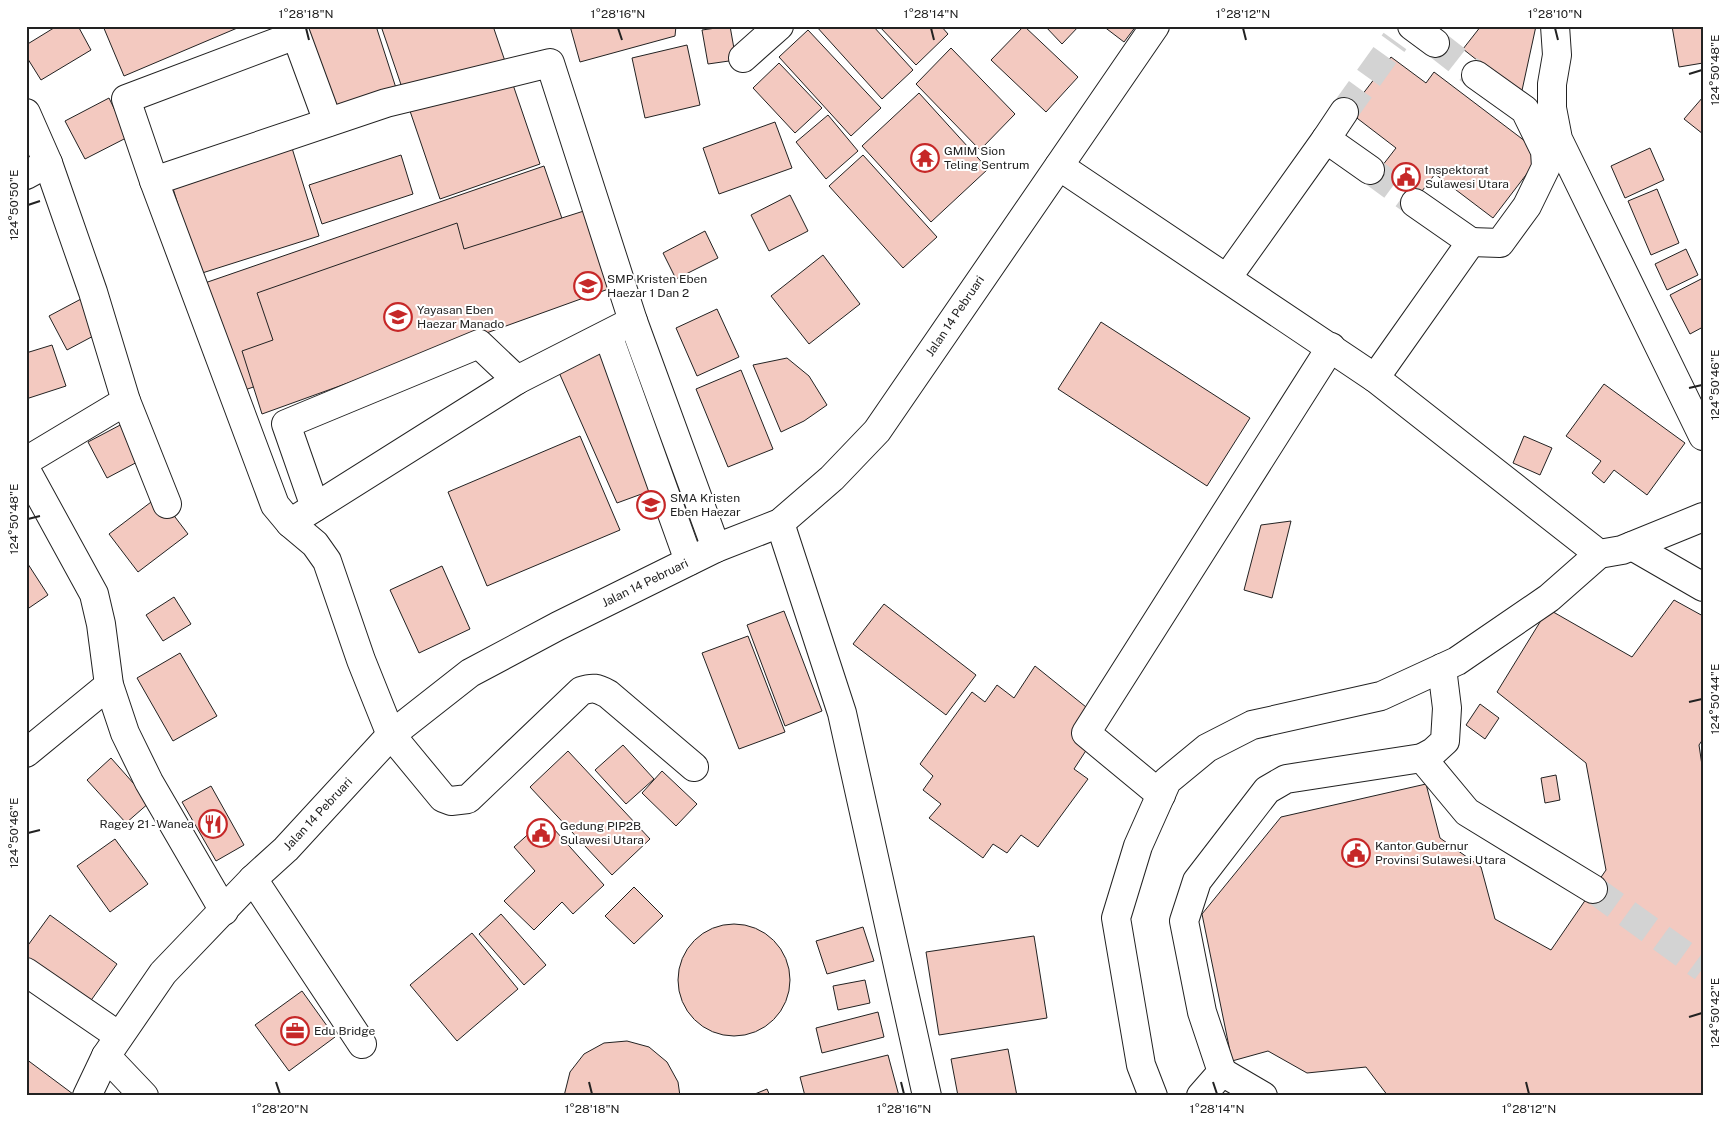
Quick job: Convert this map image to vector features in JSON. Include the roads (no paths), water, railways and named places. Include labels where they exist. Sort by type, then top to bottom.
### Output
[{"type":"street","points":[[743,58],[780,26]]},
{"type":"street","name":"Jalan 14 Pebruari","points":[[87,1096],[113,1046],[163,973],[253,879],[286,849],[391,735],[470,674],[558,626],[689,561],[716,548],[780,523],[832,478],[877,431],[1155,26]]},
{"type":"street","points":[[1555,26],[1557,55],[1552,84],[1552,108],[1558,139],[1703,436]]},
{"type":"street","points":[[1404,31],[1435,43]]},
{"type":"street","points":[[328,122],[296,35],[126,99],[154,181],[275,505],[290,523],[315,544],[327,561],[361,660],[391,735],[443,798],[451,801],[468,799],[581,691],[598,688],[608,694],[694,767]]},
{"type":"street","points":[[154,181],[386,102],[550,63],[633,322],[716,548]]},
{"type":"street","points":[[1415,203],[1471,242],[1500,243],[1527,206],[1546,167],[1545,151],[1525,110],[1476,75]]},
{"type":"street","points":[[1227,278],[1344,112]]},
{"type":"street","points":[[26,113],[37,169],[93,292],[126,402],[167,504]]},
{"type":"street","points":[[1326,139],[1370,170]]},
{"type":"street","points":[[1059,166],[1376,378],[1599,554]]},
{"type":"street","points":[[1376,378],[1471,242]]},
{"type":"street","points":[[290,523],[517,380],[633,322]]},
{"type":"street","points":[[608,335],[689,561]]},
{"type":"street","points":[[315,508],[286,424],[479,344],[517,380]]},
{"type":"street","points":[[1161,795],[1086,733],[1331,347]]},
{"type":"street","points":[[26,461],[126,402]]},
{"type":"street","points":[[26,470],[94,594],[101,624],[109,685],[124,733],[149,782],[224,911]]},
{"type":"street","points":[[1153,1096],[1141,1064],[1116,918],[1138,846],[1166,781],[1206,748],[1252,725],[1381,696],[1458,661],[1549,598],[1599,554],[1613,553],[1703,517]]},
{"type":"street","points":[[780,523],[842,713],[926,1096]]},
{"type":"street","points":[[1632,546],[1703,587]]},
{"type":"street","points":[[1263,1096],[1222,1072],[1202,1012],[1184,921],[1197,881],[1267,790],[1286,779],[1422,758],[1433,752],[1445,741],[1447,708],[1442,668]]},
{"type":"street","points":[[26,753],[109,685]]},
{"type":"street","points":[[1422,758],[1467,812],[1593,889]]},
{"type":"street","points":[[253,879],[362,1044]]},
{"type":"street","points":[[26,972],[113,1046],[144,1096]]},
{"type":"street","points":[[1201,1096],[1222,1072]]},
{"type":"tunnel","points":[[1344,112],[1395,41]]},
{"type":"tunnel","points":[[1435,43],[1476,75]]},
{"type":"tunnel","points":[[1370,170],[1415,203]]},
{"type":"tunnel","points":[[1593,889],[1703,968]]},
{"type":"place","name":"GMIM Sion Teling Sentrum","points":[[925,158]]},
{"type":"place","name":"Inspektorat Sulawesi Utara","points":[[1406,177]]},
{"type":"place","name":"SMP Kristen Eben Haezar 1 Dan 2","points":[[588,286]]},
{"type":"place","name":"Yayasan Eben Haezar Manado","points":[[398,317]]},
{"type":"place","name":"SMA Kristen Eben Haezar","points":[[651,505]]},
{"type":"place","name":"Ragey 21 - Wanea","points":[[213,824]]},
{"type":"place","name":"Gedung PIP2B Sulawesi Utara","points":[[541,833]]},
{"type":"place","name":"Kantor Gubernur Provinsi Sulawesi Utara","points":[[1356,853]]},
{"type":"place","name":"Edu Bridge","points":[[295,1031]]}]
